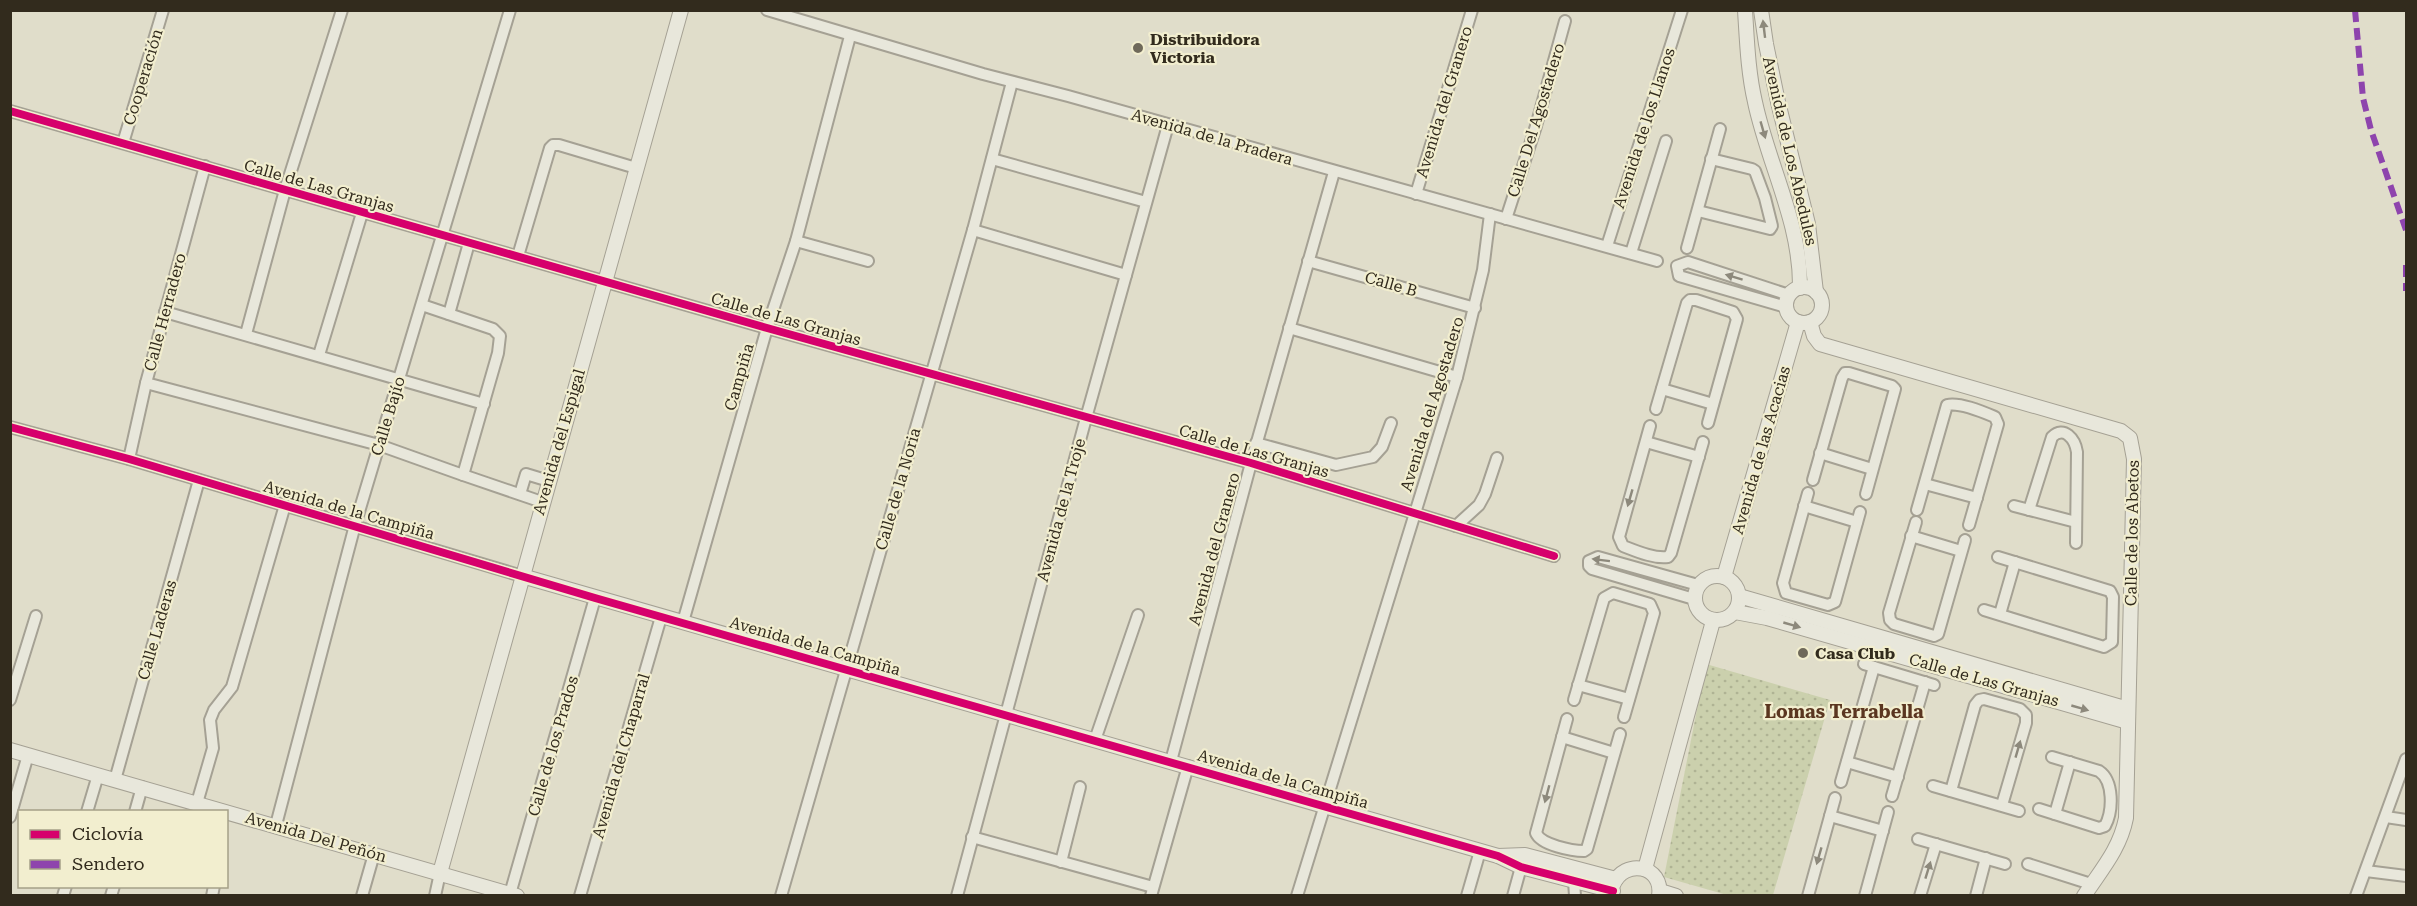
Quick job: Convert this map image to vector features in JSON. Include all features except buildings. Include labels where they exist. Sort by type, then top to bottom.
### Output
[{"type":"street","name":"Cooperación","points":[[123,143],[163,10]]},
{"type":"street","points":[[246,334],[285,190],[342,10]]},
{"type":"street","name":"Calle Bajío","points":[[276,825],[355,525],[510,10]]},
{"type":"street","name":"Avenida del Espigal","points":[[440,873],[681,10]]},
{"type":"street","name":"Avenida de la Pradera","points":[[767,10],[850,36],[1657,261]]},
{"type":"street","name":"Avenida del Granero","points":[[1416,194],[1472,10]]},
{"type":"street","name":"Avenida de los Llanos","points":[[1607,246],[1682,10]]},
{"type":"street","name":"Avenida de Los Abedules","points":[[1745,10],[1756,107],[1792,225],[1801,270],[1792,296]]},
{"type":"street","name":"Avenida de Los Abedules","points":[[1761,10],[1776,95],[1808,224],[1816,292]]},
{"type":"street","name":"Calle Del Agostadero","points":[[1506,219],[1536,126],[1565,21]]},
{"type":"street","name":"Campiña","points":[[683,622],[767,328],[796,241],[850,36]]},
{"type":"street","name":"Calle de la Noria","points":[[781,896],[973,230],[1012,81]]},
{"type":"street","points":[[1753,92],[1763,88],[1776,95],[1767,107],[1756,107]]},
{"type":"street","name":"Calle de Las Granjas","points":[[10,111],[362,213],[1251,464],[1554,556]]},
{"type":"street","name":"Avenida de la Troje","points":[[957,896],[1168,125]]},
{"type":"street","points":[[1687,249],[1720,129]]},
{"type":"street","points":[[1631,253],[1666,141]]},
{"type":"street","points":[[518,256],[550,148],[553,145],[636,168]]},
{"type":"street","points":[[992,159],[1146,202]]},
{"type":"street","points":[[1698,211],[1770,229],[1773,223],[1752,168],[1712,159]]},
{"type":"street","name":"Calle Herradero","points":[[129,459],[146,383],[205,166]]},
{"type":"street","name":"Avenida del Granero","points":[[1171,761],[1256,443],[1334,172]]},
{"type":"street","points":[[1765,198],[1782,194]]},
{"type":"street","points":[[319,355],[362,213]]},
{"type":"street","name":"Avenida del Agostadero","points":[[1325,805],[1457,376],[1483,270],[1490,214]]},
{"type":"street","points":[[973,230],[1126,275]]},
{"type":"street","points":[[796,241],[868,261]]},
{"type":"street","points":[[449,314],[470,243]]},
{"type":"street","name":"Calle B","points":[[1308,261],[1475,308]]},
{"type":"street","points":[[1792,296],[1688,262],[1677,266],[1679,276],[1718,287],[1792,296],[1812,289],[1821,301],[1821,311],[1804,322],[1790,316],[1792,296]]},
{"type":"street","points":[[1713,305],[1718,287]]},
{"type":"street","points":[[1656,409],[1687,303],[1692,299],[1733,312],[1737,319],[1708,423]]},
{"type":"street","points":[[422,305],[493,329],[500,336],[498,353],[463,475]]},
{"type":"street","points":[[165,312],[484,404]]},
{"type":"street","name":"Calle de los Abetos","points":[[1804,322],[1817,342],[2121,431],[2127,434],[2132,442],[2134,459],[2127,801],[2121,840],[2087,890]]},
{"type":"street","name":"Avenida de las Acacias","points":[[1724,577],[1804,322]]},
{"type":"street","points":[[1289,328],[1457,376]]},
{"type":"street","points":[[1873,380],[1879,362]]},
{"type":"street","points":[[1813,480],[1844,375],[1849,373],[1892,386],[1895,391],[1866,494]]},
{"type":"street","points":[[146,383],[379,445],[542,502]]},
{"type":"street","points":[[1662,389],[1713,404]]},
{"type":"street","points":[[1977,411],[1982,392]]},
{"type":"street","points":[[1917,510],[1947,405],[1952,404],[1977,411],[1995,417],[1998,424],[1969,525]]},
{"type":"street","points":[[2069,435],[2074,417]]},
{"type":"street","points":[[1256,443],[1336,465],[1373,457],[1382,447],[1391,423]]},
{"type":"street","points":[[1650,426],[1619,537],[1623,546],[1641,552],[1662,558],[1668,557],[1671,553],[1703,442]]},
{"type":"street","name":"Avenida de la Campiña","points":[[10,427],[129,459],[662,617],[1325,805],[1498,856],[1521,867],[1539,866],[1571,870],[1614,889]]},
{"type":"street","points":[[2029,510],[2052,437],[2061,432],[2069,435],[2074,440],[2077,452],[2076,543]]},
{"type":"street","points":[[1646,442],[1699,458]]},
{"type":"street","points":[[1820,453],[1872,470]]},
{"type":"street","points":[[1456,526],[1479,505],[1497,458]]},
{"type":"street","points":[[520,494],[526,474],[549,481]]},
{"type":"street","name":"Calle Laderas","points":[[115,780],[199,480]]},
{"type":"street","points":[[1925,484],[1977,498]]},
{"type":"street","points":[[1804,506],[1858,517],[1835,602],[1828,605],[1786,593],[1783,583],[1804,506],[1808,493]]},
{"type":"street","points":[[197,803],[213,748],[210,720],[214,710],[232,687],[285,505]]},
{"type":"street","points":[[2014,506],[2076,522]]},
{"type":"street","points":[[1911,536],[1963,546],[1941,630],[1934,636],[1894,624],[1890,620],[1889,613],[1911,536],[1916,522]]},
{"type":"street","points":[[1636,568],[1641,552]]},
{"type":"street","points":[[1694,599],[1592,569],[1589,561],[1598,557],[1698,585]]},
{"type":"street","points":[[1984,610],[2104,647],[2112,642],[2110,591],[1998,557]]},
{"type":"street","points":[[2000,614],[2015,562]]},
{"type":"street","points":[[1710,577],[1724,577],[1733,582],[1739,596],[1735,612],[1725,619],[1713,621],[1700,613],[1694,599],[1698,585],[1710,577]]},
{"type":"street","points":[[1628,598],[1633,581]]},
{"type":"street","points":[[1574,700],[1604,598],[1613,593],[1650,604],[1654,613],[1624,717]]},
{"type":"street","name":"Calle de Las Granjas","points":[[1739,596],[1803,615],[2008,687],[2128,716]]},
{"type":"street","name":"Calle de los Prados","points":[[514,895],[596,598]]},
{"type":"street","points":[[1803,615],[1807,599]]},
{"type":"street","name":"Calle de Las Granjas","points":[[1735,612],[1905,652],[2128,716]]},
{"type":"street","points":[[1095,740],[1138,615]]},
{"type":"street","points":[[10,700],[36,616]]},
{"type":"street","name":"Avenida del Chaparral","points":[[580,896],[662,617]]},
{"type":"street","points":[[2112,620],[2130,622]]},
{"type":"street","points":[[1645,869],[1713,621]]},
{"type":"street","points":[[1898,674],[1912,630]]},
{"type":"street","points":[[1841,782],[1869,665],[1930,683],[1892,796]]},
{"type":"street","points":[[1578,685],[1629,699]]},
{"type":"street","points":[[2003,704],[2008,687]]},
{"type":"street","points":[[1951,791],[1974,705],[1984,699],[2003,704],[2020,709],[2026,715],[2026,723],[2002,805]]},
{"type":"street","points":[[1567,719],[1536,833],[1540,840],[1571,870],[1587,849],[1620,734]]},
{"type":"street","points":[[1562,737],[1614,753]]},
{"type":"street","name":"Avenida Del Peñón","points":[[10,750],[222,810]]},
{"type":"street","points":[[10,817],[28,755]]},
{"type":"street","points":[[2040,809],[2102,827],[2108,820],[2110,784],[2105,775],[2099,771],[2052,757]]},
{"type":"street","points":[[1847,762],[1898,777]]},
{"type":"street","points":[[2055,814],[2070,762]]},
{"type":"street","points":[[2356,896],[2406,763]]},
{"type":"street","points":[[972,837],[1152,891],[1188,766]]},
{"type":"street","points":[[88,810],[98,775]]},
{"type":"street","points":[[1933,786],[2019,811]]},
{"type":"street","points":[[1061,862],[1080,787]]},
{"type":"street","points":[[136,810],[142,788]]},
{"type":"street","points":[[1808,896],[1835,798]]},
{"type":"street","points":[[2109,800],[2127,801]]},
{"type":"street","points":[[1297,896],[1325,805]]},
{"type":"street","name":"Avenida Del Peñón","points":[[228,812],[514,895]]},
{"type":"street","points":[[1864,896],[1888,812]]},
{"type":"street","points":[[1830,816],[1883,831]]},
{"type":"street","points":[[2386,817],[2406,820]]},
{"type":"street","points":[[1918,839],[2005,864]]},
{"type":"street","points":[[1920,896],[1936,844]]},
{"type":"street","points":[[1467,896],[1480,851]]},
{"type":"street","points":[[362,896],[374,854]]},
{"type":"street","name":"Avenida de la Campiña","points":[[1498,856],[1513,854],[1539,866]]},
{"type":"street","points":[[1976,896],[1986,858]]},
{"type":"street","points":[[2028,864],[2087,890]]},
{"type":"street","points":[[1513,896],[1521,867]]},
{"type":"street","points":[[1614,889],[1628,869],[1645,869],[1656,877],[1659,893],[1676,896]]},
{"type":"street","name":"Avenida de la Campiña","points":[[1571,870],[1614,889]]},
{"type":"street","points":[[2366,871],[2406,876]]},
{"type":"street","points":[[435,896],[440,873]]},
{"type":"green space","points":[[1706,664],[1830,700],[1773,895],[1727,895],[1664,877]]},
{"type":"marked path","points":[[2355,10],[2363,98],[2371,130],[2406,230]]},
{"type":"marked path","points":[[2406,265],[2406,291]]},
{"type":"cycle path","points":[[10,111],[767,328],[1251,463],[1554,556]]},
{"type":"cycle path","points":[[10,427],[129,459],[595,598],[1498,856],[1521,867],[1613,891]]},
{"type":"place","name":"Distribuidora Victoria","points":[[1138,48]]},
{"type":"place","name":"Casa Club","points":[[1803,653]]},
{"type":"district","name":"Lomas Terrabella","points":[[1844,711]]}]
